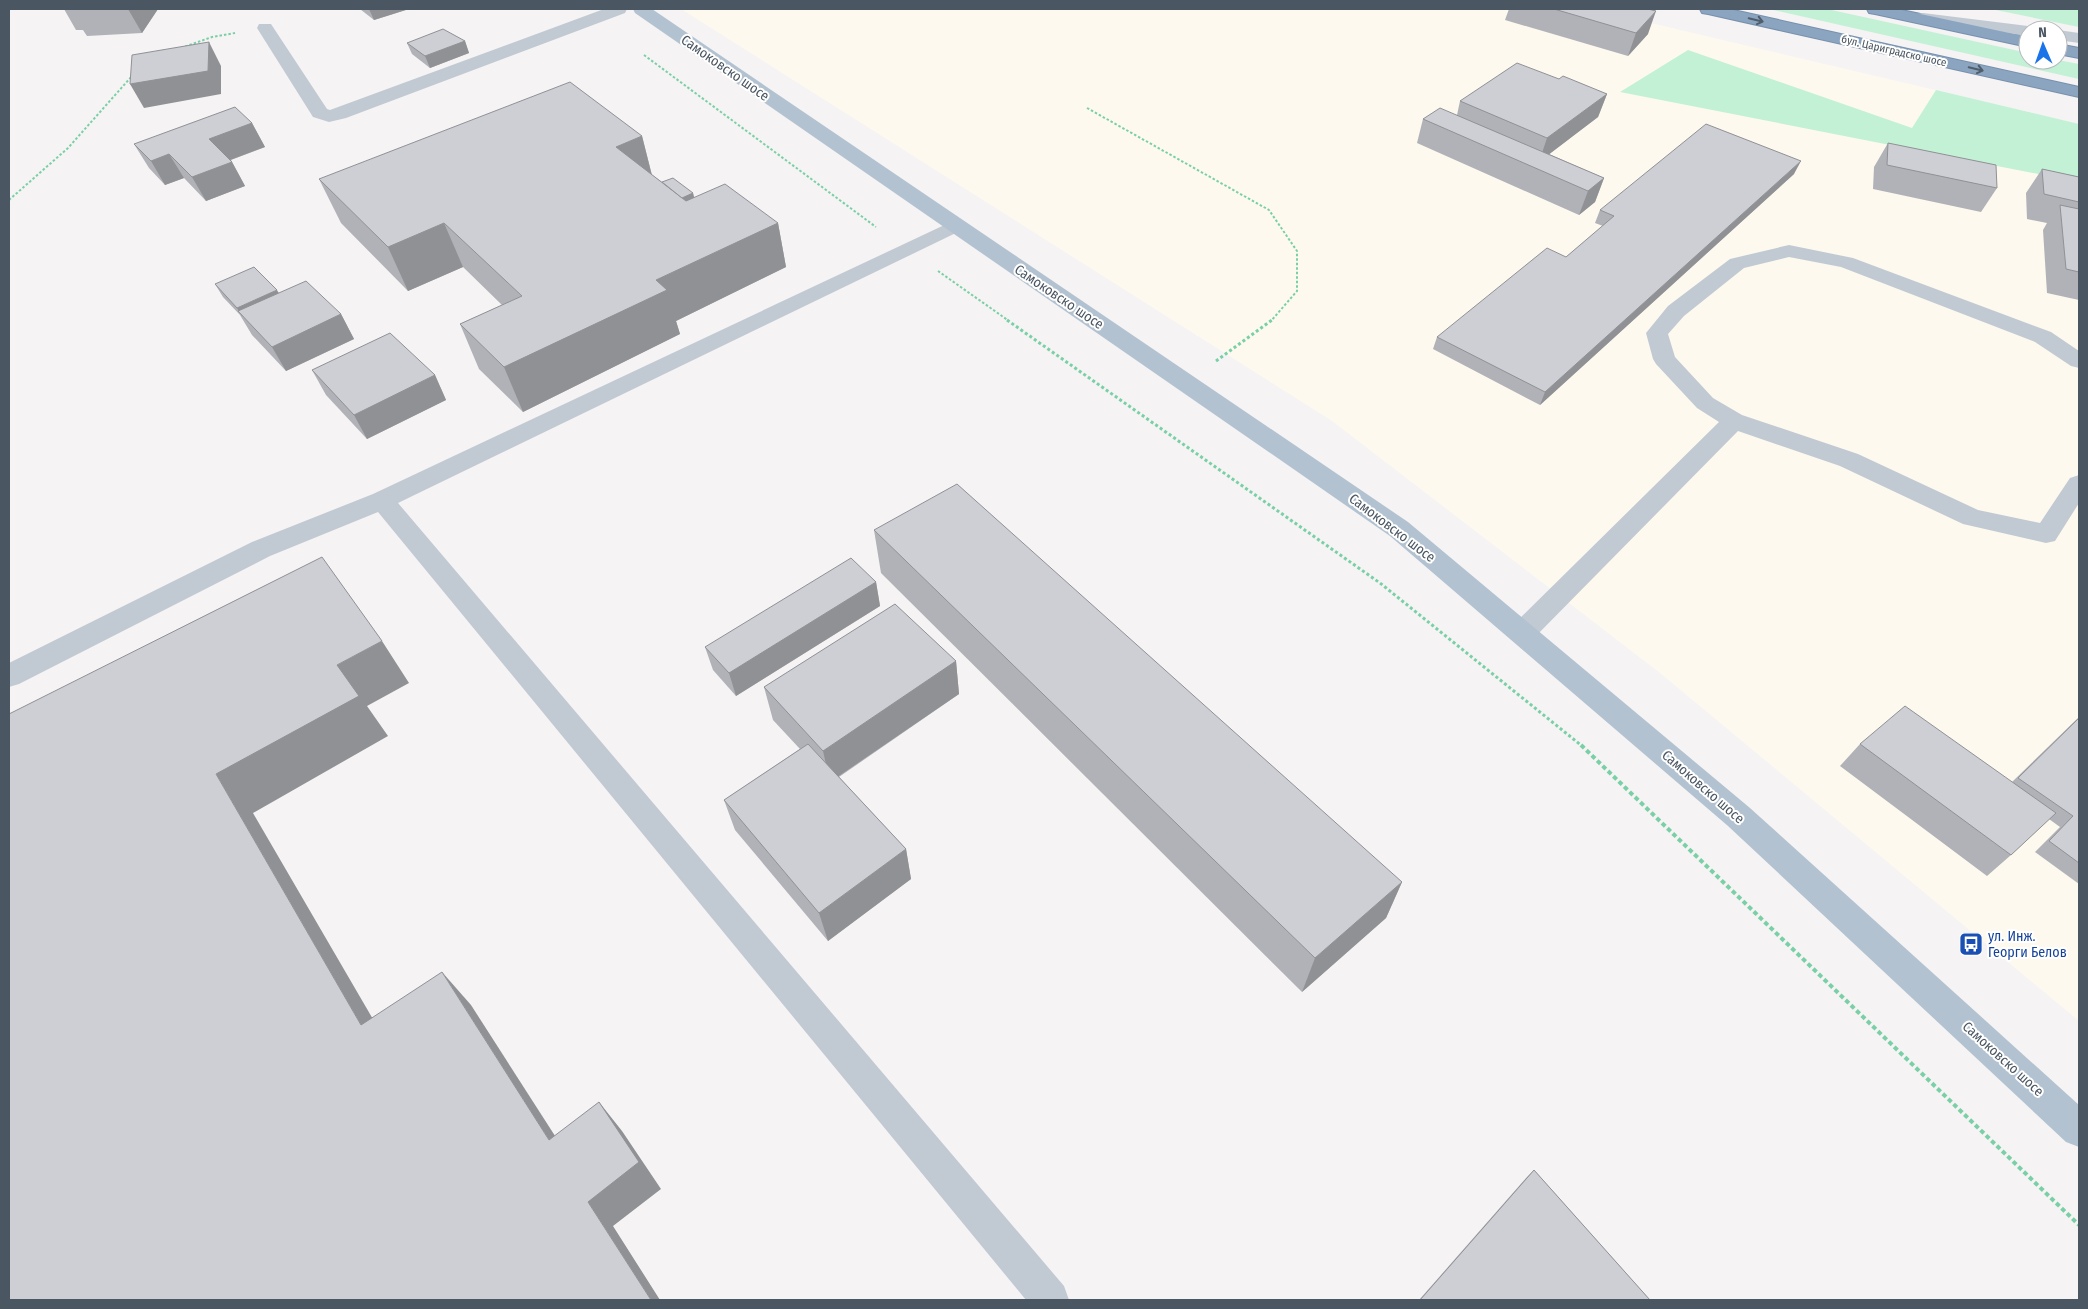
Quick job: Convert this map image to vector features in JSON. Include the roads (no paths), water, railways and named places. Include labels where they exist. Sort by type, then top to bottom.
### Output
[{"type":"highway","name":"бул. Цариградско шосе","points":[[1708,9],[2079,92]]},
{"type":"highway","points":[[1875,9],[2018,40]]},
{"type":"main road","name":"Самоковско шосе","points":[[640,9],[1399,529],[1738,817],[2079,1129]]},
{"type":"lane","points":[[265,28],[320,113],[329,116],[339,114],[619,9]]},
{"type":"lane","points":[[1907,16],[2018,30]]},
{"type":"lane","points":[[9,676],[261,550],[382,500],[955,226]]},
{"type":"lane","points":[[2079,360],[2042,337],[1846,262],[1790,250],[1737,263],[1676,311],[1657,334],[1664,358],[1705,403],[1734,421],[1849,460],[1972,518],[2046,534],[2079,484]]},
{"type":"lane","points":[[1522,633],[1734,421]]},
{"type":"lane","points":[[382,500],[1050,1300]]},
{"type":"place","name":"ул. Инж. Георги Белов","points":[[1971,944]]}]
